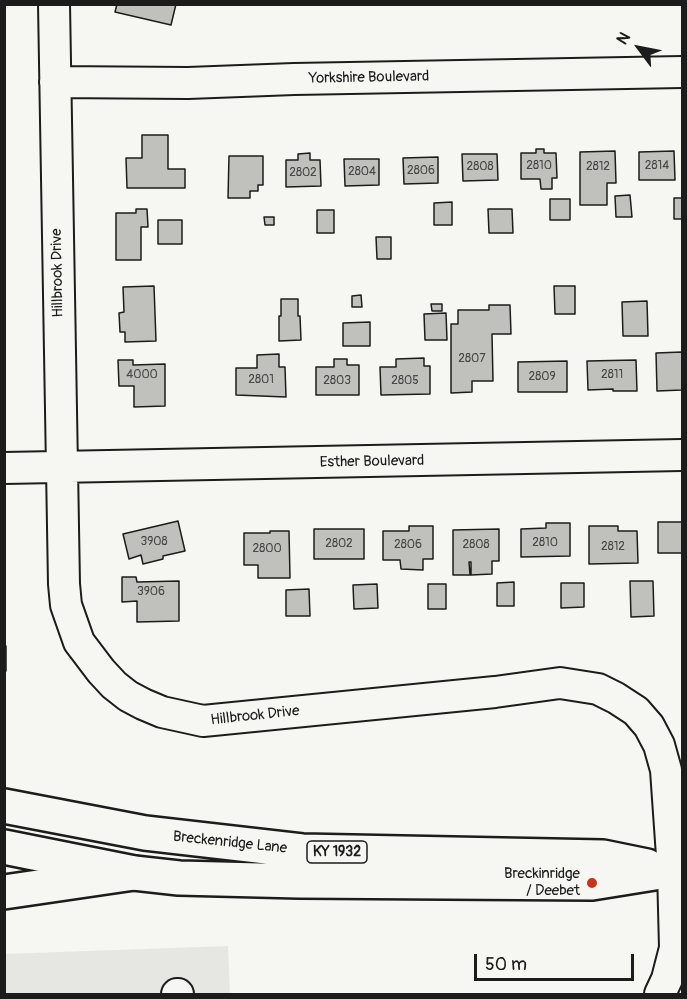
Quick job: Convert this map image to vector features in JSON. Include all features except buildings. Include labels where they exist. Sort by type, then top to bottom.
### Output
[{"type":"main road","name":"Breckenridge Lane","points":[[4,806],[145,833],[302,851],[603,857],[678,870]]},
{"type":"main road","name":"Breckenridge Lane","points":[[4,847],[134,873],[179,878],[592,883],[678,870]]},
{"type":"main road","points":[[4,892],[134,873]]},
{"type":"street","name":"Hillbrook Drive","points":[[54,4],[64,584],[66,605],[79,642],[100,671],[128,696],[162,712],[203,721],[495,692],[560,683],[598,689],[616,698],[636,711],[650,726],[659,745],[666,770],[678,870],[675,948],[667,979],[660,994]]},
{"type":"street","name":"Yorkshire Boulevard","points":[[55,82],[188,83],[682,72]]},
{"type":"street","name":"Esther Boulevard","points":[[4,468],[682,455]]},
{"type":"shaded area","points":[[228,946],[230,994],[5,994],[4,954]]},
{"type":"place","name":"Breckinridge / Deebet","points":[[592,883]]}]
